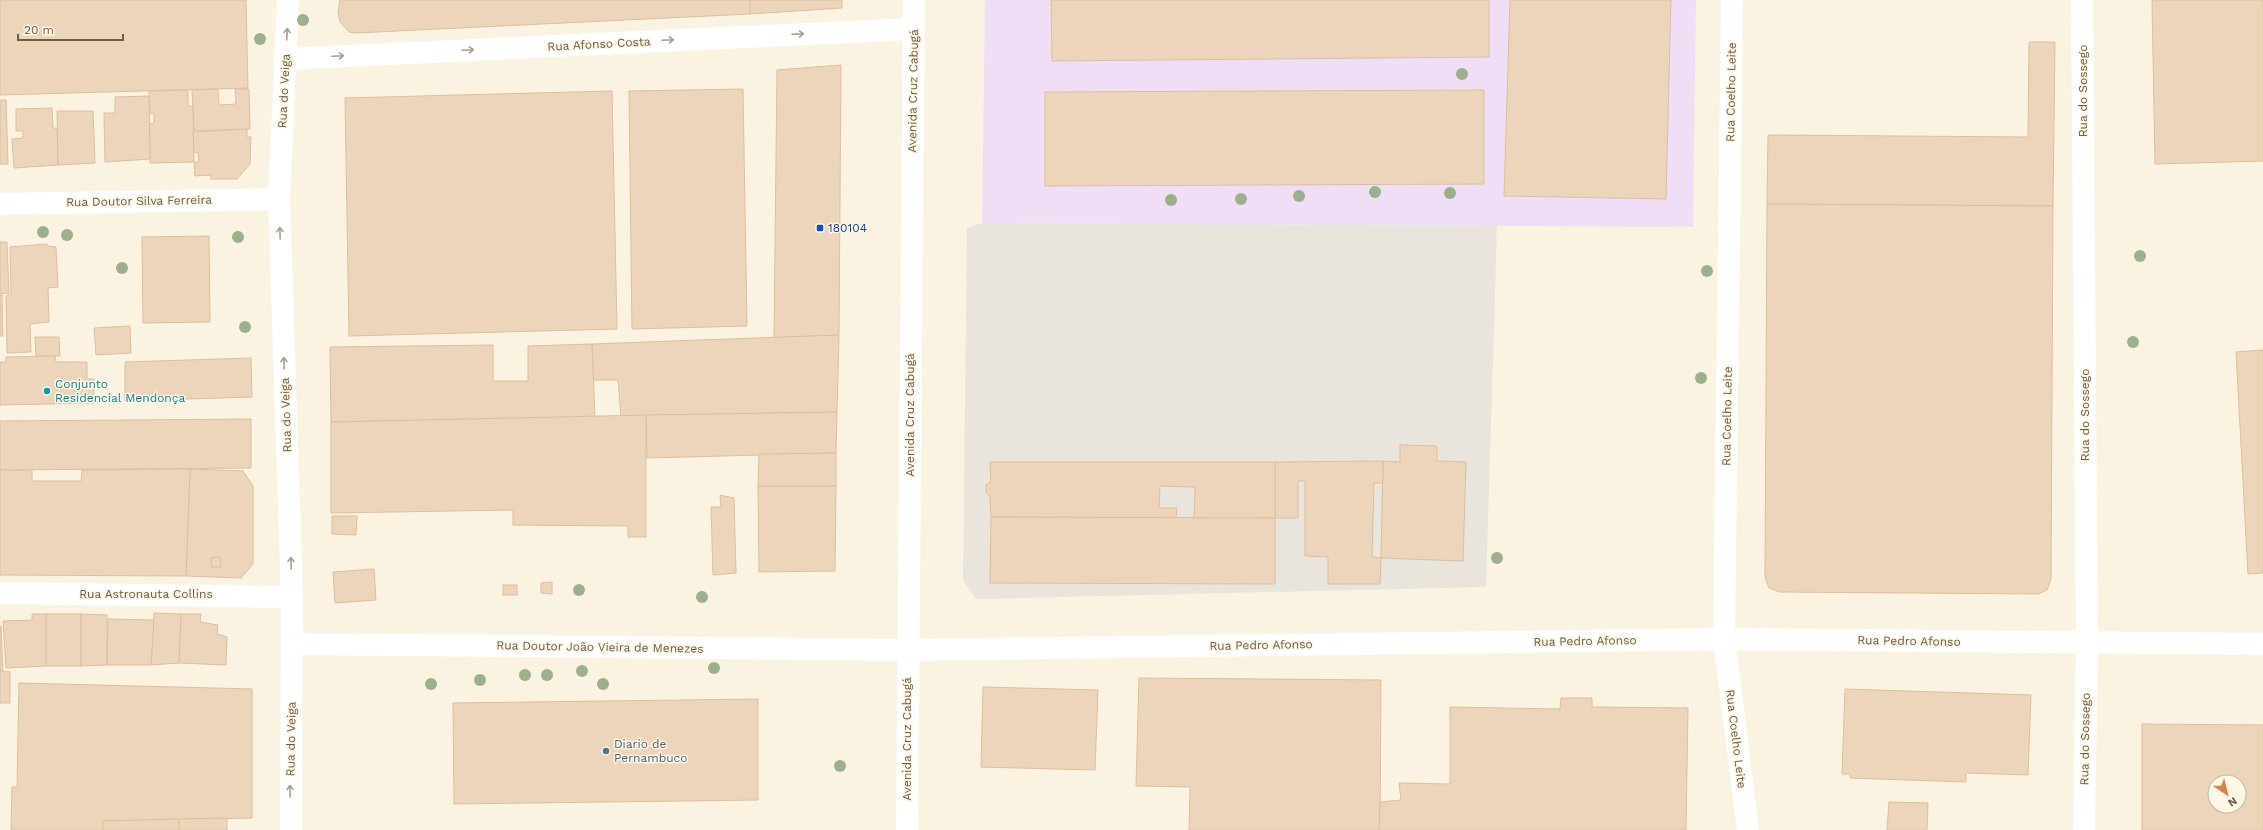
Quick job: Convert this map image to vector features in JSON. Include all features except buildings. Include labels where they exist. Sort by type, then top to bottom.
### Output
[{"type":"street","name":"Rua do Veiga","points":[[288,0],[279,199],[292,597],[291,830]]},
{"type":"street","name":"Avenida Cruz Cabugá","points":[[907,830],[914,0]]},
{"type":"street","name":"Rua Coelho Leite","points":[[1732,0],[1724,639],[1748,830]]},
{"type":"street","name":"Rua do Sossego","points":[[2082,0],[2087,642],[2084,830]]},
{"type":"street","name":"Rua Afonso Costa","points":[[286,59],[913,28]]},
{"type":"street","name":"Rua Doutor Silva Ferreira","points":[[0,204],[279,199]]},
{"type":"street","name":"Rua Astronauta Collins","points":[[0,593],[292,597]]},
{"type":"street","name":"Rua Pedro Afonso","points":[[908,650],[1724,639],[2263,644]]},
{"type":"street","name":"Rua Doutor João Vieira de Menezes","points":[[292,644],[908,650]]},
{"type":"shaded area","points":[[985,0],[1696,0],[1693,227],[982,223]]},
{"type":"shaded area","points":[[982,223],[1497,226],[1486,587],[976,599],[963,580],[967,228]]},
{"type":"place","name":"180104","points":[[820,228]]},
{"type":"place","name":"Conjunto Residencial Mendonça","points":[[47,391]]},
{"type":"place","name":"Diario de Pernambuco","points":[[606,751]]}]
